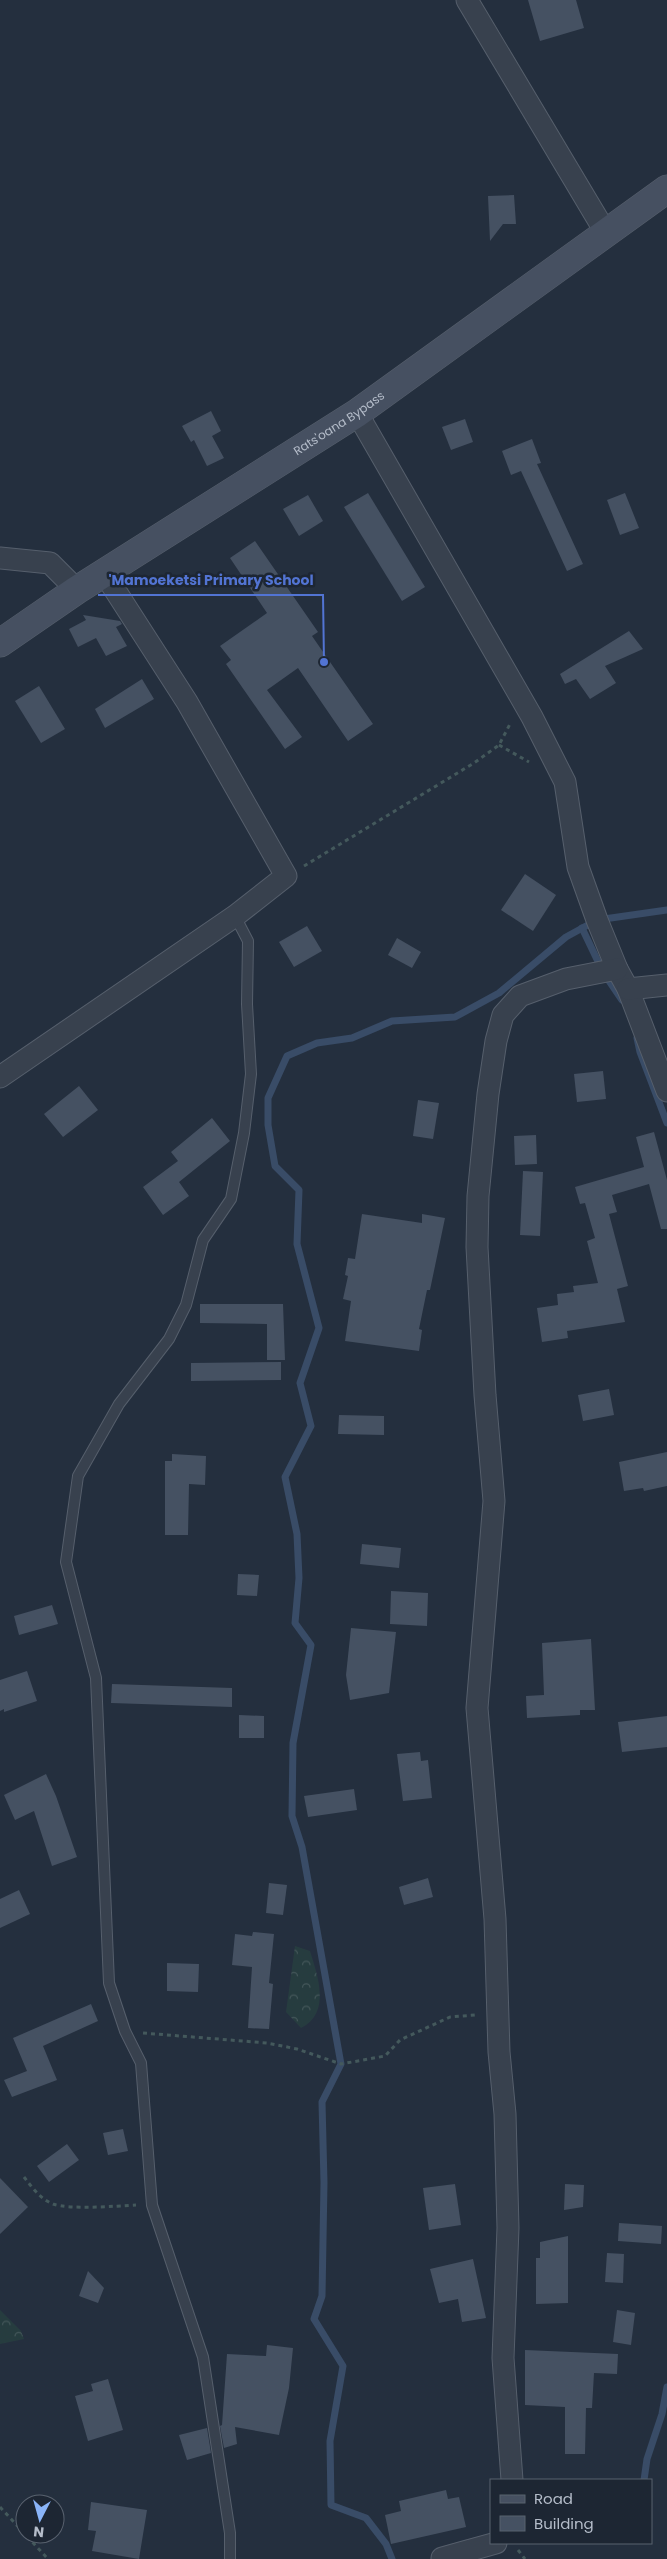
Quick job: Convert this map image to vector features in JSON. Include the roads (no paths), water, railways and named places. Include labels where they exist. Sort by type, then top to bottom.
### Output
[{"type":"street","points":[[467,0],[606,233]]},
{"type":"street","name":"Rats'oana Bypass","points":[[0,643],[76,590],[357,412],[667,190]]},
{"type":"street","points":[[357,412],[519,694],[565,782],[578,867],[667,1091]]},
{"type":"street","points":[[0,558],[50,563],[76,590]]},
{"type":"street","points":[[0,1077],[235,916],[286,876],[187,702],[104,573]]},
{"type":"street","points":[[512,2479],[503,2358],[508,2228],[505,2114],[498,2016],[495,1919],[476,1708],[494,1501],[485,1395],[477,1247],[478,1196],[488,1094],[496,1040],[504,1015],[520,996],[566,979],[617,969]]},
{"type":"street","points":[[628,989],[667,984]]},
{"type":"street","points":[[442,2558],[492,2544]]},
{"type":"lane","points":[[230,2559],[230,2533],[203,2357],[152,2205],[141,2063],[125,2031],[109,1984],[96,1678],[66,1562],[78,1476],[119,1404],[169,1339],[186,1305],[204,1240],[231,1199],[244,1133],[250,1074],[247,1004],[248,941],[235,916]]},
{"type":"waterway","points":[[392,2559],[386,2544],[366,2518],[331,2505],[330,2441],[343,2366],[314,2319],[322,2296],[324,2183],[322,2102],[341,2064],[302,1847],[292,1816],[293,1743],[311,1645],[295,1623],[299,1578],[297,1534],[285,1477],[311,1426],[300,1383],[319,1328],[297,1244],[299,1190],[275,1166],[268,1125],[268,1098],[287,1056],[317,1043],[352,1038],[392,1021],[455,1017],[499,993],[566,937],[597,920],[667,910]]},
{"type":"waterway","points":[[582,928],[603,972],[622,1000]]},
{"type":"waterway","points":[[637,1038],[640,1052],[667,1123]]},
{"type":"waterway","points":[[644,2479],[647,2459],[662,2414],[667,2387]]},
{"type":"place","name":"'Mamoeketsi Primary School","points":[[324,662]]}]
